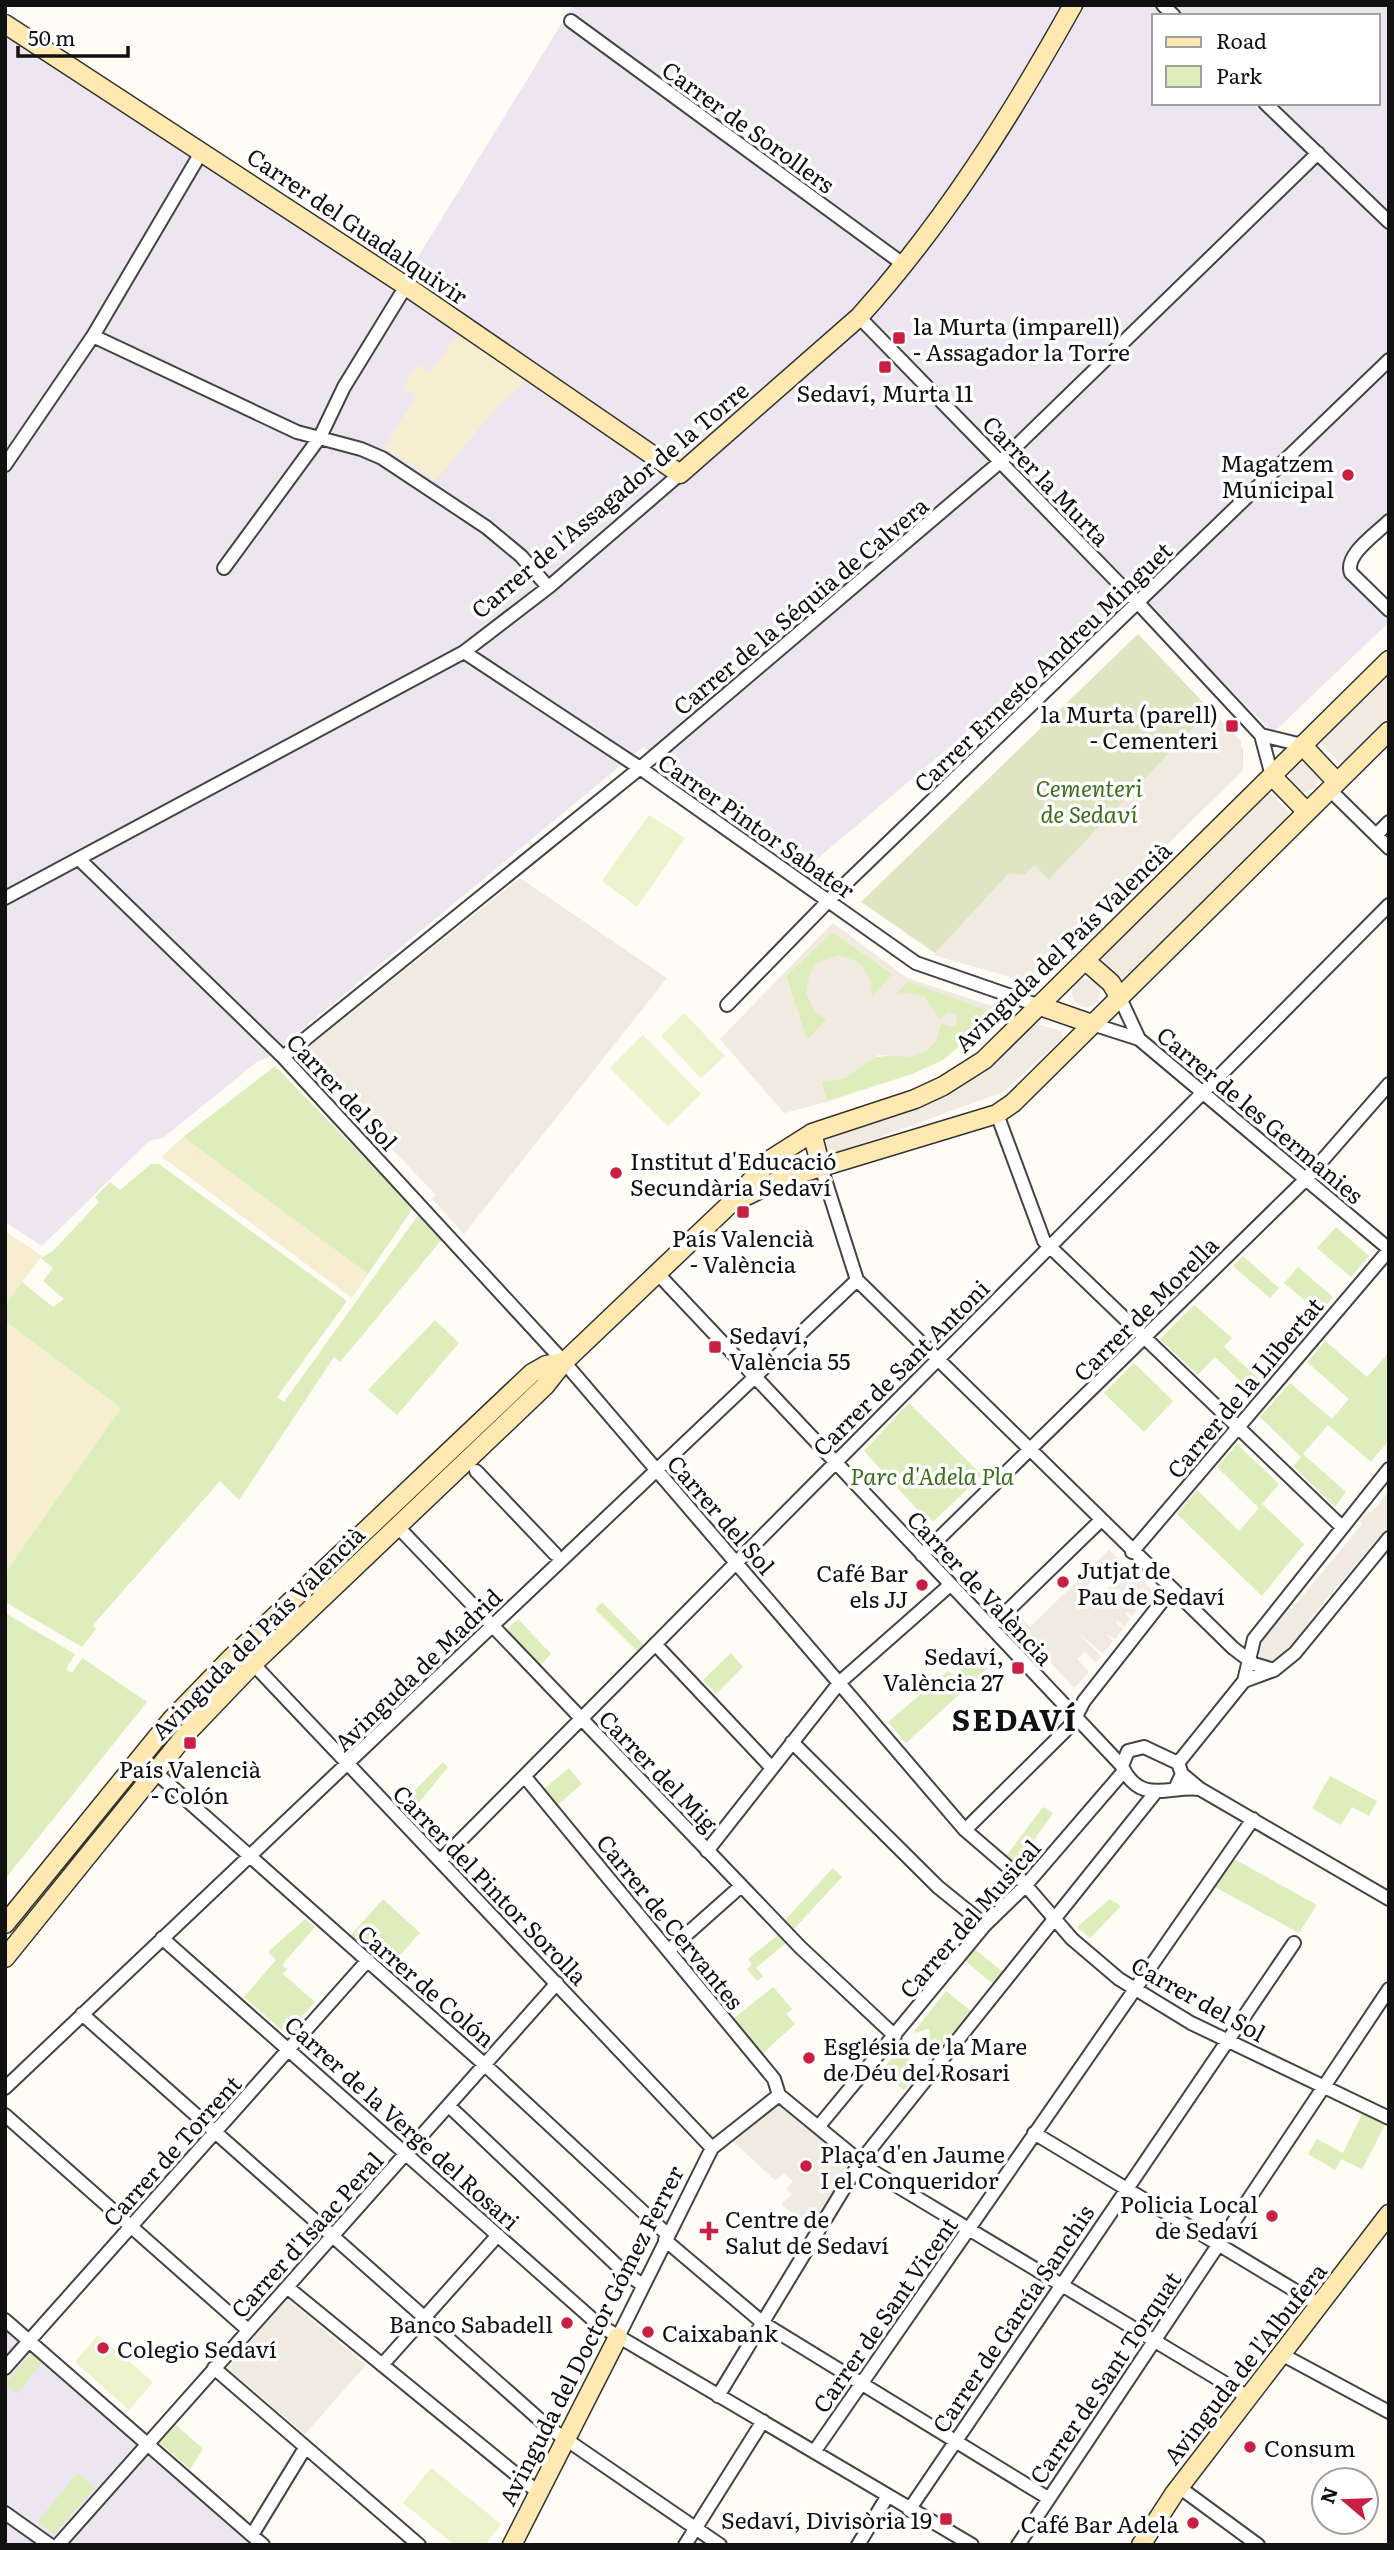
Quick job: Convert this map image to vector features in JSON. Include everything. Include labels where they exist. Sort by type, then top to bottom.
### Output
[{"type":"street","name":"Carrer de l'Assagador de la Torre","points":[[5,898],[464,652],[548,587],[859,317],[903,264],[986,154],[1073,5]]},
{"type":"street","name":"Carrer de Sorollers","points":[[571,21],[903,264]]},
{"type":"street","name":"Carrer del Guadalquivir","points":[[5,23],[406,286],[680,474]]},
{"type":"street","points":[[1267,105],[1389,222]]},
{"type":"street","points":[[5,465],[93,336],[202,151]]},
{"type":"street","name":"Carrer de la Séquia de Calvera","points":[[283,1057],[640,768],[1000,462],[1318,153]]},
{"type":"street","points":[[224,568],[320,437],[344,387],[406,286]]},
{"type":"street","name":"Carrer la Murta","points":[[859,317],[1139,604],[1261,735],[1272,776]]},
{"type":"street","points":[[93,336],[297,432],[382,458],[437,491],[521,556],[548,587]]},
{"type":"street","name":"Carrer Ernesto Andreu Minguet","points":[[727,1005],[829,901],[1389,360]]},
{"type":"street","points":[[1389,521],[1352,558],[1349,567],[1351,573],[1389,610]]},
{"type":"street","name":"Carrer Pintor Sabater","points":[[464,652],[640,768],[916,963],[1040,1006]]},
{"type":"street","name":"Avinguda del País Valencià","points":[[5,1958],[154,1771],[253,1664],[545,1387],[564,1362],[729,1205],[771,1158],[812,1133],[915,1099],[984,1060],[1389,660]]},
{"type":"street","name":"Avinguda del País Valencià","points":[[729,1205],[779,1180],[997,1114],[1013,1103],[1389,731]]},
{"type":"street","points":[[1261,735],[1302,746],[1389,848]]},
{"type":"street","points":[[1272,776],[1307,812]]},
{"type":"street","points":[[1376,835],[1389,822]]},
{"type":"street","name":"Carrer del Sol","points":[[79,859],[283,1057],[564,1362],[965,1829],[1015,1873],[1072,1939],[1134,1989],[1227,2040],[1389,2118]]},
{"type":"street","name":"Carrer de Sant Antoni","points":[[441,1860],[582,1720],[833,1462],[1050,1248],[1389,905]]},
{"type":"street","points":[[1086,961],[1111,983],[1139,1039]]},
{"type":"street","points":[[1040,1006],[1139,1039]]},
{"type":"street","name":"Carrer de les Germanies","points":[[1139,1039],[1389,1250]]},
{"type":"street","name":"Carrer de Morella","points":[[922,1555],[1306,1179],[1389,1084]]},
{"type":"street","points":[[997,1114],[1039,1233],[1050,1248],[1342,1527]]},
{"type":"street","points":[[812,1133],[857,1280],[1171,1590],[1248,1659],[1274,1670]]},
{"type":"street","name":"Carrer de la Llibertat","points":[[1132,1552],[1389,1250]]},
{"type":"street","name":"Carrer de València","points":[[658,1274],[1123,1769],[1142,1787],[1155,1793]]},
{"type":"street","name":"Avinguda de Madrid","points":[[5,2088],[857,1280]]},
{"type":"street","name":"Avinguda del País Valencià","points":[[5,1924],[172,1719],[240,1650],[532,1373],[546,1365],[564,1362]]},
{"type":"street","points":[[1175,1789],[1180,1768],[1244,1681],[1254,1639],[1389,1469]]},
{"type":"street","points":[[476,1471],[555,1554]]},
{"type":"street","points":[[991,1627],[1100,1521]]},
{"type":"street","name":"Carrer del Mig","points":[[398,1527],[741,1886],[848,1994],[895,2036]]},
{"type":"street","points":[[1244,1681],[1274,1670],[1295,1654],[1389,1538]]},
{"type":"street","points":[[707,1851],[840,1682],[950,1585]]},
{"type":"street","points":[[965,1829],[1076,1718],[1084,1701],[1171,1590]]},
{"type":"street","points":[[655,1644],[772,1768]]},
{"type":"street","name":"Carrer del Pintor Sorolla","points":[[240,1650],[712,2148]]},
{"type":"street","points":[[792,1742],[938,1887],[985,1925]]},
{"type":"street","points":[[149,1746],[148,1762],[154,1771]]},
{"type":"street","points":[[1102,1746],[1128,1751],[1144,1747],[1180,1768],[1200,1790],[1389,1899]]},
{"type":"street","name":"Carrer del Musical","points":[[819,2126],[985,1925],[1026,1886],[1123,1769],[1128,1751]]},
{"type":"street","name":"Carrer de Colón","points":[[154,1771],[485,2064],[667,2237],[763,2323],[1048,2498]]},
{"type":"street","name":"Carrer de Cervantes","points":[[525,1777],[774,2079],[779,2095]]},
{"type":"street","points":[[718,2396],[860,2162],[1155,1793],[1175,1789],[1200,1790]]},
{"type":"street","name":"Carrer de Sant Vicent","points":[[814,2452],[1252,1819]]},
{"type":"street","points":[[669,1950],[741,1886]]},
{"type":"street","name":"Carrer de la Verge del Rosari","points":[[162,1938],[598,2325],[972,2545]]},
{"type":"street","name":"Carrer de García Sanchis","points":[[909,2510],[1125,2188],[1294,1943]]},
{"type":"street","name":"Carrer de Torrent","points":[[5,2368],[368,1960]]},
{"type":"street","name":"Carrer d'Isaac Peral","points":[[58,2545],[557,1983]]},
{"type":"street","name":"Carrer de Sant Torquat","points":[[1018,2545],[1389,1989]]},
{"type":"street","points":[[82,2014],[566,2441],[720,2545]]},
{"type":"street","points":[[712,2148],[779,2095],[860,2162],[1248,2397]]},
{"type":"street","points":[[449,2106],[625,2273],[643,2285]]},
{"type":"street","points":[[5,2115],[248,2330]]},
{"type":"street","points":[[1034,2133],[1319,2305]]},
{"type":"street","name":"Avinguda del Doctor Gómez Ferrer","points":[[512,2545],[712,2148]]},
{"type":"street","name":"Avinguda de l'Albufera","points":[[1141,2545],[1179,2487],[1281,2354],[1319,2305],[1383,2232],[1389,2214]]},
{"type":"street","points":[[382,2365],[498,2235]]},
{"type":"street","points":[[288,2287],[539,2493]]},
{"type":"street","points":[[5,2320],[263,2545]]},
{"type":"street","points":[[1281,2354],[1389,2412]]},
{"type":"street","points":[[214,2368],[419,2545]]},
{"type":"street","points":[[685,2545],[763,2421]]},
{"type":"street","points":[[252,2535],[305,2448]]},
{"type":"street","points":[[1179,2487],[1258,2545]]},
{"type":"street","points":[[858,2545],[887,2497]]},
{"type":"street","points":[[5,2513],[50,2545]]},
{"type":"shaded area","points":[[573,5],[1389,5],[1389,521],[1350,562],[1389,610],[1389,622],[1273,733],[1134,591],[804,870],[643,747],[267,1058],[258,1061],[163,1138],[149,1141],[42,1246],[5,1222],[5,20],[405,278]]},
{"type":"shaded area","points":[[458,334],[527,379],[494,411],[435,481],[384,448],[416,396],[403,388],[417,365],[430,373]]},
{"type":"shaded area","points":[[1389,671],[1389,717],[1345,761],[1338,761],[1321,743],[1322,737]]},
{"type":"shaded area","points":[[1210,710],[1241,742],[1243,770],[1028,982],[933,955],[1009,873],[1024,875],[1034,865],[1049,879]]},
{"type":"shaded area","points":[[1304,764],[1314,768],[1318,778],[1314,788],[1304,792],[1294,788],[1290,778],[1294,768]]},
{"type":"shaded area","points":[[1270,793],[1288,810],[1288,817],[1127,976],[1120,977],[1102,959],[1102,954],[1264,794]]},
{"type":"shaded area","points":[[520,878],[667,978],[464,1234],[432,1199],[436,1195],[316,1070],[310,1075],[296,1057]]},
{"type":"shaded area","points":[[833,923],[907,978],[1001,1009],[991,1021],[953,1053],[991,1020],[991,1012],[908,981],[895,995],[908,993],[924,996],[940,1019],[948,1012],[956,1014],[957,1024],[952,1027],[941,1024],[936,1041],[926,1052],[912,1057],[879,1055],[845,1078],[821,1082],[827,1101],[912,1074],[827,1102],[784,1113],[720,1039]],"holes":[[[832,932],[893,974],[872,997],[871,981],[859,962],[838,955],[817,963],[810,972],[806,993],[815,1012],[826,1020],[807,1040],[786,976]]]},
{"type":"shaded area","points":[[1086,979],[1096,983],[1100,993],[1096,1003],[1086,1007],[1076,1003],[1072,993],[1076,983]]},
{"type":"shaded area","points":[[1032,1023],[1062,1031],[1063,1038],[1003,1092],[841,1151],[823,1151],[822,1138],[934,1102],[965,1085],[991,1065]]},
{"type":"shaded area","points":[[183,1137],[368,1274],[352,1298],[162,1157]]},
{"type":"shaded area","points":[[5,1231],[42,1256],[5,1305]]},
{"type":"shaded area","points":[[5,1321],[121,1408],[5,1573]]},
{"type":"shaded area","points":[[1389,1491],[1389,1529],[1378,1538],[1308,1621],[1310,1623],[1281,1659],[1273,1662],[1262,1659],[1257,1648],[1262,1639],[1289,1607],[1292,1609],[1362,1524],[1360,1521],[1368,1511],[1371,1513]]},
{"type":"shaded area","points":[[1109,1550],[1153,1591],[1140,1608],[1118,1589],[1115,1590],[1137,1611],[1132,1616],[1125,1613],[1130,1619],[1124,1627],[1118,1620],[1116,1622],[1123,1629],[1115,1639],[1105,1633],[1113,1641],[1103,1654],[1075,1630],[1101,1656],[1096,1663],[1085,1652],[1077,1659],[1089,1672],[1074,1688],[1013,1622],[1013,1618],[1017,1614],[1030,1627]],"holes":[[[1112,1562],[1123,1573],[1095,1600],[1085,1588]]]},
{"type":"shaded area","name":"Plaça d'en Jaume I el Conqueridor","points":[[781,2102],[854,2165],[812,2230],[781,2204],[792,2194],[786,2189],[793,2181],[784,2174],[775,2180],[731,2140]]},
{"type":"shaded area","points":[[287,2299],[366,2365],[305,2434],[227,2368]]},
{"type":"shaded area","points":[[5,2320],[263,2545],[5,2545]]},
{"type":"green space","name":"Cementeri de Sedaví","points":[[1138,634],[1241,742],[1239,745],[1243,750],[1243,770],[1033,976],[935,953],[861,902]]},
{"type":"green space","points":[[649,815],[685,838],[637,907],[602,881]]},
{"type":"green space","points":[[832,932],[893,974],[871,998],[807,1040],[786,976]]},
{"type":"green space","points":[[908,981],[986,1009],[991,1012],[991,1019],[943,1060],[912,1074],[827,1101],[821,1081],[845,1078],[871,1058],[892,1055],[876,1034],[876,1024],[878,1015]]},
{"type":"green space","points":[[684,1013],[725,1056],[701,1078],[661,1036]]},
{"type":"green space","points":[[643,1035],[701,1094],[668,1126],[610,1068]]},
{"type":"green space","points":[[275,1066],[413,1208],[368,1274],[183,1137]]},
{"type":"green space","points":[[151,1164],[159,1164],[347,1301],[277,1397],[284,1402],[419,1214],[443,1238],[340,1362],[334,1357],[239,1500],[220,1481],[93,1625],[96,1629],[82,1647],[5,1602],[5,1573],[121,1408],[5,1321],[5,1305],[22,1282],[53,1307],[64,1299],[43,1281],[53,1268],[41,1258],[53,1251],[99,1202],[95,1197],[110,1182],[120,1190]]},
{"type":"green space","points":[[1336,1227],[1369,1256],[1351,1277],[1317,1248]]},
{"type":"green space","points":[[1243,1256],[1279,1288],[1270,1298],[1233,1266]]},
{"type":"green space","points":[[1298,1267],[1333,1297],[1320,1313],[1284,1283]]},
{"type":"green space","points":[[1194,1305],[1232,1338],[1224,1347],[1261,1381],[1252,1392],[1215,1357],[1198,1375],[1160,1339]]},
{"type":"green space","points":[[435,1320],[459,1343],[397,1415],[368,1390]]},
{"type":"green space","points":[[1325,1341],[1367,1377],[1389,1352],[1389,1440],[1371,1462],[1328,1425],[1303,1454],[1346,1492],[1335,1507],[1293,1466],[1301,1457],[1260,1417],[1290,1383],[1332,1419],[1349,1399],[1307,1362]]},
{"type":"green space","points":[[1134,1363],[1173,1401],[1144,1432],[1104,1393]]},
{"type":"green space","name":"Parc d'Adela Pla","points":[[909,1403],[982,1475],[934,1521],[925,1518],[864,1451]]},
{"type":"green space","points":[[1237,1444],[1279,1484],[1262,1504],[1304,1544],[1262,1596],[1177,1514],[1197,1490],[1239,1531],[1259,1508],[1217,1467]]},
{"type":"green space","points":[[602,1602],[644,1645],[638,1652],[595,1609]]},
{"type":"green space","points":[[5,1613],[75,1654],[66,1669],[72,1673],[82,1658],[147,1702],[5,1879]]},
{"type":"green space","points":[[518,1619],[551,1654],[539,1667],[504,1632]]},
{"type":"green space","points":[[986,1647],[998,1659],[906,1743],[888,1722],[948,1671],[954,1675]]},
{"type":"green space","points":[[731,1653],[743,1667],[716,1694],[703,1680]]},
{"type":"green space","points":[[443,1762],[448,1767],[408,1816],[399,1806]]},
{"type":"green space","points":[[569,1768],[582,1784],[556,1806],[543,1790]]},
{"type":"green space","points":[[1330,1776],[1377,1801],[1369,1816],[1352,1807],[1341,1825],[1312,1808]]},
{"type":"green space","points":[[1043,1807],[1053,1813],[1016,1865],[1007,1855]]},
{"type":"green space","points":[[1234,1859],[1317,1905],[1299,1933],[1215,1887]]},
{"type":"green space","points":[[833,1868],[842,1877],[794,1929],[785,1920]]},
{"type":"green space","points":[[383,1899],[420,1933],[388,1968],[351,1935]]},
{"type":"green space","points":[[1110,1899],[1121,1906],[1090,1938],[1077,1927]]},
{"type":"green space","points":[[305,1919],[315,1927],[282,1965],[287,1969],[283,1974],[315,2002],[286,2034],[244,1997],[276,1960],[268,1952]]},
{"type":"green space","points":[[778,1935],[786,1943],[756,1968],[763,1976],[757,1981],[747,1969],[752,1964],[748,1959]]},
{"type":"green space","points":[[971,1946],[1003,1972],[993,1984],[962,1958]]},
{"type":"green space","points":[[773,1987],[792,2009],[786,2014],[795,2024],[761,2055],[733,2019]]},
{"type":"green space","points":[[946,1991],[971,2011],[928,2061],[927,2055],[932,2054],[929,2029],[913,2033]]},
{"type":"green space","points":[[904,2049],[905,2056],[913,2061],[914,2067],[924,2066],[904,2090],[881,2072],[895,2054],[898,2055]]},
{"type":"green space","points":[[1362,2114],[1385,2125],[1362,2169],[1341,2159],[1335,2170],[1308,2154],[1317,2139],[1343,2153]]},
{"type":"green space","points":[[98,2335],[153,2382],[129,2410],[75,2362]]},
{"type":"green space","points":[[31,2354],[42,2363],[17,2394],[5,2383]]},
{"type":"green space","points":[[176,2425],[203,2449],[190,2469],[160,2443]]},
{"type":"green space","points":[[431,2468],[501,2524],[485,2545],[455,2545],[403,2503]]},
{"type":"green space","points":[[78,2473],[95,2488],[54,2534],[37,2522]]},
{"type":"place","name":"la Murta (imparell) - Assagador la Torre","points":[[899,338]]},
{"type":"place","name":"Sedaví, Murta 11","points":[[885,367]]},
{"type":"place","name":"Magatzem Municipal","points":[[1348,475]]},
{"type":"place","name":"la Murta (parell) - Cementeri","points":[[1232,726]]},
{"type":"place","name":"Institut d'Educació Secundària Sedaví","points":[[616,1173]]},
{"type":"place","name":"País Valencià - València","points":[[743,1212]]},
{"type":"place","name":"Sedaví, València 55","points":[[715,1347]]},
{"type":"place","name":"Jutjat de Pau de Sedaví","points":[[1063,1582]]},
{"type":"place","name":"Café Bar els JJ","points":[[922,1585]]},
{"type":"place","name":"Sedaví, València 27","points":[[1018,1668]]},
{"type":"place","name":"País Valencià - Colón","points":[[190,1743]]},
{"type":"place","name":"Església de la Mare de Déu del Rosari","points":[[809,2058]]},
{"type":"place","name":"Plaça d'en Jaume I el Conqueridor","points":[[806,2166]]},
{"type":"place","name":"Policia Local de Sedaví","points":[[1272,2216]]},
{"type":"place","name":"Centre de Salut de Sedaví","points":[[709,2231]]},
{"type":"place","name":"Banco Sabadell","points":[[567,2323]]},
{"type":"place","name":"Caixabank","points":[[648,2332]]},
{"type":"place","name":"Colegio Sedaví","points":[[103,2348]]},
{"type":"place","name":"Consum","points":[[1250,2447]]},
{"type":"place","name":"Sedaví, Divisòria 19","points":[[946,2519]]},
{"type":"place","name":"Café Bar Adela","points":[[1193,2523]]},
{"type":"district","name":"SEDAVÍ","points":[[1015,1718]]}]
